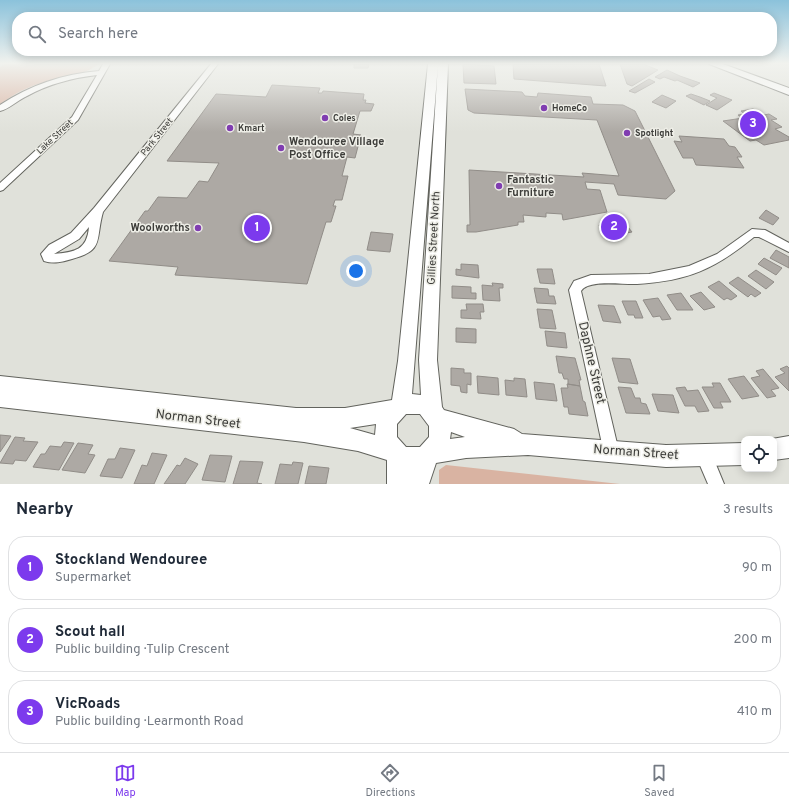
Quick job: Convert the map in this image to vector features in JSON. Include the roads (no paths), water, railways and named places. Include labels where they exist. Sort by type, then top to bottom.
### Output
[{"type":"main road","name":"Gillies Street North","points":[[434,415],[428,360],[427,224],[436,87]]},
{"type":"main road","points":[[777,87],[789,91]]},
{"type":"main road","points":[[778,87],[789,91]]},
{"type":"main road","name":"Gillies Street North","points":[[397,408],[407,361],[427,224]]},
{"type":"main road","name":"Norman Street","points":[[2,391],[70,391],[294,419],[338,420],[378,415],[397,408]]},
{"type":"main road","name":"Norman Street","points":[[2,391],[358,440],[396,453]]},
{"type":"main road","points":[[418,484],[421,472],[430,453],[438,444],[440,435],[434,415],[417,404],[397,408],[386,425],[388,443],[396,453],[414,459],[430,453]]},
{"type":"main road","name":"Norman Street","points":[[434,415],[528,444]]},
{"type":"main road","name":"Norman Street","points":[[430,453],[466,447],[528,444],[666,456],[741,454]]},
{"type":"main road","points":[[777,449],[789,447]]},
{"type":"main road","points":[[396,453],[398,484]]},
{"type":"street","points":[[0,110],[20,96],[43,87]]},
{"type":"street","name":"Lake Street","points":[[0,188],[75,118],[85,103],[92,87]]},
{"type":"street","name":"Park Street","points":[[98,211],[94,226],[93,242],[89,248],[78,254],[53,259],[48,258],[47,255],[49,251],[74,237],[98,211],[198,87]]},
{"type":"street","name":"Daphne Street","points":[[611,452],[575,290],[577,284],[586,280],[627,280],[671,275],[710,263],[727,253],[752,233],[761,233],[789,248]]},
{"type":"street","points":[[704,456],[716,484]]},
{"type":"place","name":"HomeCo","points":[[544,108]]},
{"type":"place","name":"Coles","points":[[325,118]]},
{"type":"place","name":"VicRoads","points":[[753,124]]},
{"type":"place","name":"Kmart","points":[[230,128]]},
{"type":"place","name":"Spotlight","points":[[627,133]]},
{"type":"place","name":"Wendouree Village Post Office","points":[[281,148]]},
{"type":"place","name":"Fantastic Furniture","points":[[499,186]]},
{"type":"place","name":"Scout hall","points":[[614,227]]},
{"type":"place","name":"Woolworths","points":[[198,228]]},
{"type":"place","name":"Stockland Wendouree","points":[[257,228]]}]
